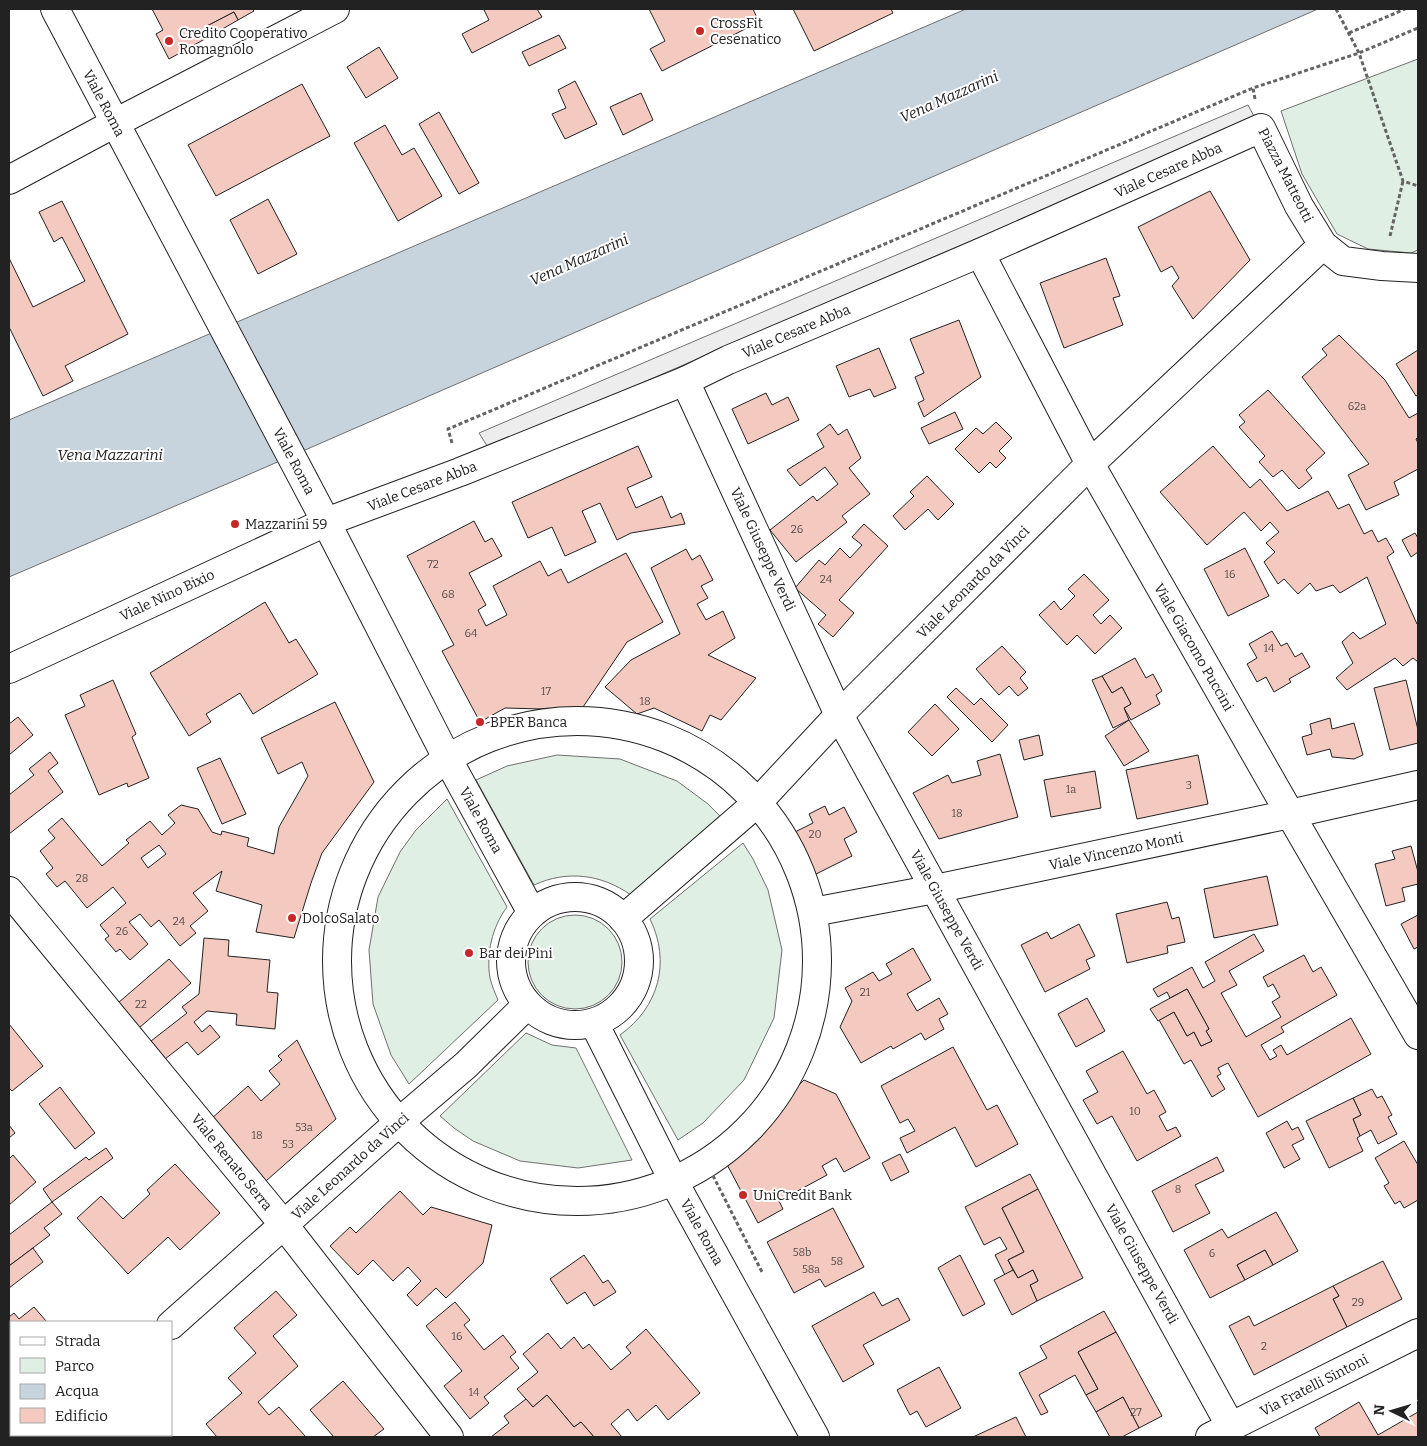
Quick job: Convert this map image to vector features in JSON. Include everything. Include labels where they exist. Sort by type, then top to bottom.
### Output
[{"type":"street","name":"Viale Roma","points":[[55,9],[312,494],[447,758],[532,913]]},
{"type":"street","points":[[9,180],[335,9]]},
{"type":"street","name":"Piazza Matteotti","points":[[1261,128],[1300,206],[1323,245],[1343,261],[1418,268]]},
{"type":"street","name":"Viale Cesare Abba","points":[[326,522],[460,472],[685,381],[728,360],[980,253],[1261,128]]},
{"type":"street","name":"Viale Leonardo da Vinci","points":[[623,919],[758,802],[839,715],[1090,464],[1323,245]]},
{"type":"street","name":"Viale Giacomo Puccini","points":[[980,253],[1090,464],[1418,1035]]},
{"type":"street","name":"Viale Giuseppe Verdi","points":[[685,381],[839,715],[935,889],[1221,1432]]},
{"type":"street","name":"Viale Nino Bixio","points":[[9,668],[326,522]]},
{"type":"street","points":[[576,719],[645,729],[707,757],[758,802],[793,853],[813,912],[818,970],[809,1027],[786,1081],[751,1127],[706,1164],[674,1182],[649,1192],[579,1203],[511,1195],[448,1167],[398,1123],[364,1074],[343,1018],[337,959],[344,899],[366,844],[401,796],[447,758],[509,729],[576,719]]},
{"type":"street","name":"Viale Vincenzo Monti","points":[[813,912],[935,889],[1418,785]]},
{"type":"street","name":"Viale Renato Serra","points":[[9,891],[284,1225],[449,1437]]},
{"type":"street","points":[[568,898],[589,899],[608,906],[623,919],[634,937],[639,958],[636,979],[628,998],[613,1013],[594,1023],[576,1026],[558,1024],[541,1016],[527,1005],[518,991],[512,975],[511,958],[517,934],[532,913],[549,902],[568,898]]},
{"type":"street","name":"Viale Leonardo da Vinci","points":[[172,1324],[466,1065],[527,1005]]},
{"type":"street","name":"Viale Roma","points":[[594,1023],[674,1182],[815,1437]]},
{"type":"street","name":"Via Fratelli Sintoni","points":[[1221,1432],[1418,1333]]},
{"type":"path","points":[[1336,9],[1359,53],[1403,181],[1382,266]]},
{"type":"path","points":[[1349,33],[1405,9]]},
{"type":"path","points":[[460,472],[448,429],[1253,88],[1359,53],[1418,28]]},
{"type":"path","name":"Piazza Matteotti","points":[[1253,88],[1261,128]]},
{"type":"path","points":[[1403,181],[1418,186]]},
{"type":"green space","points":[[1418,59],[1418,250],[1411,253],[1368,249],[1337,234],[1302,174],[1281,111]]},
{"type":"green space","points":[[557,755],[620,759],[677,781],[708,804],[720,816],[631,895],[608,882],[584,876],[559,877],[534,885],[476,780],[507,766]]},
{"type":"green space","points":[[447,799],[507,907],[497,923],[491,941],[489,960],[490,978],[498,1000],[409,1084],[391,1055],[373,1004],[369,950],[378,897],[400,852],[416,830]]},
{"type":"green space","points":[[743,843],[768,890],[782,950],[774,1018],[744,1080],[703,1123],[678,1140],[620,1035],[644,1011],[658,983],[660,951],[650,919]]},
{"type":"green space","points":[[575,915],[593,919],[608,929],[618,944],[622,962],[618,980],[608,995],[593,1005],[575,1009],[557,1005],[542,995],[532,980],[528,962],[532,944],[542,929],[557,919]]},
{"type":"green space","points":[[526,1033],[552,1045],[576,1048],[632,1160],[578,1168],[520,1161],[473,1141],[440,1116]]},
{"type":"shaded area","points":[[1248,105],[1255,118],[489,449],[479,433]]},
{"type":"water","name":"Vena Mazzarini","points":[[966,9],[1318,9],[9,577],[9,420]]},
{"type":"building","points":[[152,9],[252,9],[254,11],[238,20],[234,12],[207,26],[212,35],[169,59],[156,34],[163,30]]},
{"type":"building","points":[[537,9],[542,17],[472,53],[462,34],[489,20],[484,10]]},
{"type":"building","name":"CrossFit Cesenatico","points":[[649,9],[753,9],[759,22],[662,71],[650,49],[665,41]]},
{"type":"building","points":[[793,9],[891,9],[893,13],[814,51]]},
{"type":"building","points":[[234,12],[238,20],[212,35],[207,26]]},
{"type":"building","points":[[559,35],[566,48],[529,66],[522,52]]},
{"type":"building","points":[[379,47],[398,78],[366,98],[347,67]]},
{"type":"building","points":[[575,81],[597,124],[565,139],[552,114],[566,108],[558,90]]},
{"type":"building","points":[[302,84],[330,136],[216,196],[188,145]]},
{"type":"building","points":[[641,93],[653,120],[623,135],[610,107]]},
{"type":"building","points":[[439,112],[479,183],[459,194],[419,124]]},
{"type":"building","points":[[385,125],[402,155],[414,148],[442,196],[398,221],[354,143]]},
{"type":"building","points":[[1210,191],[1250,260],[1193,319],[1172,286],[1179,278],[1172,266],[1161,272],[1138,227]]},
{"type":"building","points":[[268,199],[297,254],[258,274],[230,220]]},
{"type":"building","points":[[62,201],[128,334],[65,366],[73,381],[43,396],[9,327],[9,258],[33,307],[85,281],[62,237],[54,242],[39,212]]},
{"type":"building","points":[[1106,258],[1120,296],[1113,298],[1123,325],[1064,348],[1040,283]]},
{"type":"building","points":[[959,320],[981,377],[924,417],[918,403],[924,400],[915,377],[924,373],[910,339]]},
{"type":"building","points":[[1339,335],[1385,380],[1409,418],[1418,413],[1418,437],[1416,439],[1418,443],[1418,469],[1394,482],[1399,495],[1366,510],[1348,475],[1369,464],[1302,377],[1327,355],[1322,349]]},
{"type":"building","points":[[879,348],[896,388],[874,397],[870,389],[849,397],[836,366]]},
{"type":"building","points":[[1418,350],[1418,395],[1416,396],[1396,364]]},
{"type":"building","points":[[1268,390],[1325,453],[1306,470],[1312,478],[1299,489],[1282,470],[1273,477],[1259,462],[1265,456],[1239,427],[1245,422],[1239,415]]},
{"type":"building","points":[[766,393],[772,405],[788,397],[799,420],[748,444],[732,409]]},
{"type":"building","points":[[955,412],[963,429],[929,444],[921,428]]},
{"type":"building","points":[[996,422],[1012,438],[999,451],[1006,458],[996,468],[990,462],[979,473],[955,449],[976,428],[983,434]]},
{"type":"building","points":[[830,424],[838,435],[847,429],[861,458],[849,468],[870,494],[842,516],[847,522],[796,562],[770,530],[813,496],[817,501],[838,484],[825,467],[800,486],[787,470],[824,447],[817,434]]},
{"type":"building","points":[[638,446],[652,477],[627,488],[636,508],[662,496],[671,518],[681,513],[685,524],[631,533],[617,540],[600,503],[582,511],[596,542],[565,556],[552,527],[528,538],[512,502]]},
{"type":"building","points":[[1213,446],[1250,488],[1260,479],[1287,511],[1328,491],[1338,509],[1349,504],[1364,534],[1372,530],[1378,542],[1386,538],[1394,552],[1387,557],[1418,623],[1418,662],[1413,658],[1403,666],[1395,658],[1347,690],[1336,678],[1353,663],[1342,642],[1353,632],[1360,639],[1386,624],[1367,577],[1340,593],[1333,585],[1316,591],[1310,583],[1298,594],[1284,579],[1278,584],[1264,562],[1275,552],[1266,543],[1279,532],[1270,522],[1261,531],[1244,512],[1207,545],[1160,492]]},
{"type":"building","points":[[927,476],[954,504],[938,520],[928,509],[905,530],[893,516],[914,496],[910,492]]},
{"type":"building","points":[[474,521],[485,542],[492,538],[502,556],[469,573],[486,605],[478,610],[486,626],[507,615],[493,586],[540,561],[548,576],[561,569],[568,583],[626,553],[663,622],[627,642],[581,710],[505,708],[480,722],[442,651],[454,645],[407,556]]},
{"type":"building","points":[[864,524],[888,546],[839,600],[854,613],[833,637],[818,624],[826,615],[795,588],[819,560],[825,565],[840,548],[850,558],[862,545],[852,537]]},
{"type":"building","points":[[1415,533],[1418,538],[1418,552],[1411,557],[1402,540]]},
{"type":"building","points":[[1245,548],[1269,596],[1228,616],[1204,569]]},
{"type":"building","points":[[686,549],[692,560],[700,555],[713,580],[701,586],[708,598],[697,604],[706,620],[723,611],[735,638],[708,655],[756,678],[721,720],[710,715],[702,731],[654,708],[637,714],[605,687],[631,660],[680,634],[651,568]]},
{"type":"building","points":[[1084,574],[1109,600],[1093,615],[1101,624],[1110,615],[1122,628],[1095,654],[1077,635],[1067,645],[1039,615],[1054,601],[1061,610],[1075,596],[1068,589]]},
{"type":"building","points":[[265,602],[289,643],[296,639],[318,674],[253,714],[240,693],[206,714],[211,722],[189,736],[150,673]]},
{"type":"building","points":[[1272,631],[1281,646],[1287,643],[1295,657],[1302,653],[1310,667],[1289,679],[1291,682],[1274,692],[1266,677],[1257,682],[1247,664],[1257,658],[1249,644]]},
{"type":"building","points":[[1002,646],[1026,672],[1020,678],[1028,688],[1018,696],[1009,686],[999,695],[976,669]]},
{"type":"building","points":[[1135,658],[1146,678],[1153,674],[1162,691],[1156,695],[1160,704],[1131,720],[1124,708],[1131,704],[1122,687],[1112,693],[1102,676]]},
{"type":"building","points":[[1102,676],[1112,693],[1122,687],[1131,704],[1124,708],[1129,720],[1113,728],[1092,680]]},
{"type":"building","points":[[113,680],[136,734],[132,737],[149,778],[128,787],[127,783],[99,795],[65,715],[85,706],[80,695]]},
{"type":"building","points":[[1406,680],[1418,730],[1418,743],[1390,750],[1374,688]]},
{"type":"building","points":[[956,688],[974,705],[981,698],[1008,725],[992,742],[947,697]]},
{"type":"building","points":[[335,702],[374,782],[322,853],[294,938],[256,932],[262,905],[216,891],[222,871],[193,893],[208,911],[190,926],[196,933],[180,946],[159,920],[151,927],[140,914],[129,922],[148,944],[130,960],[120,949],[116,952],[105,939],[109,936],[100,925],[126,903],[113,887],[87,908],[65,881],[57,887],[46,874],[53,868],[40,851],[55,838],[48,830],[62,818],[102,866],[129,843],[126,840],[150,821],[162,835],[175,823],[168,815],[181,805],[198,809],[212,832],[221,835],[222,831],[249,838],[247,846],[274,854],[279,827],[308,776],[302,762],[278,774],[261,738]],"holes":[[[159,845],[166,854],[148,868],[141,858]]]},
{"type":"building","points":[[935,704],[959,729],[932,756],[908,732]]},
{"type":"building","points":[[18,717],[33,735],[9,755],[9,724]]},
{"type":"building","points":[[1330,718],[1332,729],[1354,723],[1363,755],[1354,759],[1332,757],[1330,749],[1307,755],[1302,737],[1312,734],[1310,724]]},
{"type":"building","points":[[1129,720],[1149,751],[1124,766],[1105,736]]},
{"type":"building","points":[[1039,735],[1043,755],[1024,760],[1019,740]]},
{"type":"building","points":[[50,752],[58,763],[48,771],[63,792],[9,834],[9,795],[34,775],[29,769]]},
{"type":"building","points":[[1000,754],[1018,817],[939,839],[913,793],[948,775],[952,783],[981,775],[977,761]]},
{"type":"building","points":[[1198,755],[1208,804],[1137,819],[1126,770]]},
{"type":"building","points":[[220,758],[246,814],[222,824],[197,768]]},
{"type":"building","points":[[1095,771],[1101,808],[1051,817],[1044,780]]},
{"type":"building","points":[[825,806],[829,815],[844,807],[857,832],[844,839],[852,856],[816,874],[795,832],[813,823],[809,814]]},
{"type":"building","points":[[1411,846],[1418,872],[1418,884],[1402,888],[1405,901],[1386,906],[1375,864],[1395,859],[1392,851]]},
{"type":"building","points":[[1267,876],[1278,925],[1214,938],[1204,889]]},
{"type":"building","points":[[1167,902],[1172,919],[1179,917],[1185,942],[1167,946],[1168,953],[1127,963],[1116,914]]},
{"type":"building","points":[[1418,915],[1418,947],[1414,949],[1401,924]]},
{"type":"building","points":[[1079,924],[1095,956],[1086,960],[1090,969],[1045,992],[1021,945],[1047,932],[1051,939]]},
{"type":"building","points":[[1254,934],[1264,951],[1229,971],[1237,985],[1221,993],[1246,1037],[1281,1017],[1272,1002],[1280,997],[1273,984],[1268,987],[1263,977],[1304,955],[1313,972],[1321,967],[1337,995],[1281,1027],[1284,1032],[1261,1045],[1270,1060],[1277,1056],[1273,1050],[1281,1045],[1287,1055],[1351,1018],[1371,1054],[1258,1117],[1228,1063],[1218,1068],[1221,1074],[1217,1076],[1225,1089],[1212,1097],[1191,1060],[1184,1064],[1159,1020],[1174,1012],[1187,1036],[1194,1032],[1201,1046],[1212,1041],[1206,1031],[1209,1029],[1187,989],[1170,998],[1167,992],[1158,997],[1153,989],[1192,967],[1203,988],[1215,981],[1205,962]]},
{"type":"building","points":[[204,938],[229,940],[228,956],[270,960],[267,992],[278,993],[275,1029],[236,1025],[237,1014],[207,1011],[194,1022],[202,1032],[210,1025],[220,1037],[198,1055],[187,1042],[165,1059],[151,1041],[187,1013],[182,1007],[199,994]]},
{"type":"building","points":[[913,948],[931,980],[907,994],[917,1011],[939,998],[948,1014],[939,1019],[944,1029],[925,1040],[921,1033],[893,1049],[891,1046],[861,1063],[840,1027],[852,1001],[845,988],[873,972],[879,981],[892,974],[886,964]]},
{"type":"building","points":[[169,959],[191,983],[139,1028],[118,1003]]},
{"type":"building","points":[[1187,989],[1209,1029],[1206,1031],[1212,1041],[1201,1046],[1194,1032],[1187,1036],[1174,1012],[1158,1021],[1150,1009]]},
{"type":"building","points":[[1087,998],[1105,1031],[1076,1047],[1058,1014]]},
{"type":"building","points":[[9,1024],[43,1066],[12,1091],[9,1088]]},
{"type":"building","points":[[297,1040],[336,1119],[266,1181],[211,1119],[248,1086],[261,1101],[280,1084],[269,1071],[282,1060],[278,1056]]},
{"type":"building","points":[[953,1047],[987,1110],[997,1105],[1018,1144],[976,1167],[955,1127],[907,1153],[900,1138],[915,1131],[908,1119],[900,1123],[881,1086]]},
{"type":"building","points":[[1123,1051],[1147,1094],[1154,1090],[1166,1112],[1159,1116],[1167,1131],[1176,1127],[1181,1136],[1137,1161],[1112,1116],[1097,1124],[1083,1100],[1098,1092],[1086,1071]]},
{"type":"building","points":[[804,1080],[836,1094],[870,1158],[844,1172],[836,1158],[822,1166],[827,1175],[779,1201],[783,1209],[758,1223],[723,1157]]},
{"type":"building","points":[[60,1087],[95,1133],[75,1149],[39,1104]]},
{"type":"building","points":[[1372,1089],[1377,1098],[1382,1096],[1392,1115],[1388,1117],[1397,1134],[1378,1144],[1371,1130],[1360,1136],[1353,1119],[1361,1115],[1353,1098]]},
{"type":"building","points":[[1353,1098],[1361,1115],[1353,1119],[1360,1136],[1357,1138],[1363,1151],[1329,1168],[1306,1121]]},
{"type":"building","points":[[1287,1121],[1292,1130],[1298,1127],[1304,1139],[1292,1145],[1300,1159],[1284,1168],[1266,1133]]},
{"type":"building","points":[[9,1125],[15,1133],[9,1138]]},
{"type":"building","points":[[1404,1141],[1418,1165],[1418,1200],[1404,1208],[1400,1201],[1395,1204],[1384,1186],[1389,1183],[1375,1158]]},
{"type":"building","points":[[106,1148],[113,1158],[52,1202],[43,1189],[86,1157],[89,1160]]},
{"type":"building","points":[[900,1154],[909,1172],[891,1181],[882,1163]]},
{"type":"building","points":[[13,1155],[36,1182],[9,1205],[9,1159]]},
{"type":"building","points":[[1217,1157],[1224,1171],[1195,1185],[1210,1213],[1173,1232],[1152,1191]]},
{"type":"building","points":[[175,1164],[220,1213],[180,1250],[168,1237],[128,1274],[77,1218],[101,1196],[123,1219],[150,1194],[147,1190]]},
{"type":"building","points":[[1030,1174],[1038,1189],[1002,1208],[1024,1252],[1008,1260],[1013,1270],[1005,1275],[995,1255],[1007,1249],[1000,1237],[984,1245],[965,1207]]},
{"type":"building","points":[[1038,1189],[1083,1278],[1037,1301],[1030,1285],[1038,1281],[1033,1270],[1018,1278],[1008,1260],[1024,1252],[1002,1208]]},
{"type":"building","points":[[400,1191],[423,1215],[431,1207],[492,1225],[483,1263],[446,1298],[436,1288],[417,1306],[407,1295],[421,1281],[408,1267],[393,1281],[373,1260],[358,1275],[330,1246],[350,1227],[356,1233]]},
{"type":"building","points":[[52,1202],[62,1214],[44,1228],[50,1235],[9,1266],[9,1235]]},
{"type":"building","points":[[833,1208],[864,1267],[825,1287],[820,1279],[794,1293],[767,1242]]},
{"type":"building","points":[[1276,1212],[1298,1251],[1273,1265],[1265,1250],[1237,1265],[1245,1280],[1210,1298],[1184,1250],[1222,1229],[1228,1238]]},
{"type":"building","points":[[33,1248],[43,1262],[9,1288],[9,1266]]},
{"type":"building","points":[[1265,1250],[1273,1265],[1245,1280],[1237,1265]]},
{"type":"building","points":[[584,1255],[603,1283],[608,1280],[616,1292],[594,1306],[585,1292],[567,1304],[550,1279]]},
{"type":"building","points":[[960,1255],[985,1304],[963,1316],[938,1268]]},
{"type":"building","points":[[1383,1261],[1402,1299],[1347,1327],[1333,1299],[1339,1296],[1333,1286]]},
{"type":"building","points":[[1013,1270],[1018,1278],[1033,1270],[1038,1281],[1030,1285],[1037,1301],[1012,1315],[994,1280]]},
{"type":"building","points":[[1333,1286],[1339,1296],[1333,1299],[1347,1327],[1254,1375],[1229,1326],[1249,1316],[1254,1326]]},
{"type":"building","points":[[276,1291],[297,1315],[273,1336],[298,1366],[258,1402],[269,1415],[279,1407],[306,1437],[217,1437],[206,1424],[242,1393],[228,1378],[256,1353],[234,1328]]},
{"type":"building","points":[[874,1292],[882,1306],[898,1298],[910,1320],[863,1345],[874,1364],[843,1382],[812,1326]]},
{"type":"building","points":[[455,1302],[470,1320],[464,1325],[484,1350],[503,1335],[516,1352],[510,1357],[519,1368],[484,1397],[489,1403],[470,1419],[444,1386],[462,1371],[426,1326]]},
{"type":"building","points":[[34,1307],[46,1321],[10,1321],[10,1364],[9,1317],[14,1313],[19,1319]]},
{"type":"building","points":[[1104,1311],[1116,1332],[1078,1352],[1098,1389],[1086,1395],[1075,1375],[1039,1395],[1048,1412],[1041,1415],[1019,1373],[1047,1358],[1040,1346]]},
{"type":"building","points":[[646,1329],[700,1393],[668,1420],[656,1405],[637,1421],[628,1409],[611,1424],[622,1437],[594,1437],[581,1422],[574,1427],[547,1395],[533,1407],[517,1389],[538,1372],[523,1354],[548,1333],[561,1349],[574,1337],[583,1349],[589,1344],[611,1370],[631,1353],[626,1347]]},
{"type":"building","points":[[1116,1332],[1162,1416],[1139,1428],[1123,1397],[1096,1412],[1086,1395],[1098,1389],[1078,1352]]},
{"type":"building","points":[[939,1367],[961,1408],[926,1427],[917,1411],[910,1415],[897,1390]]},
{"type":"building","points":[[343,1381],[384,1429],[373,1437],[334,1437],[310,1410]]},
{"type":"building","points":[[547,1395],[574,1427],[581,1422],[594,1437],[491,1437],[509,1423],[504,1416],[526,1399],[533,1407]]},
{"type":"building","points":[[1123,1397],[1139,1428],[1122,1437],[1110,1437],[1096,1412]]},
{"type":"building","points":[[1359,1402],[1378,1435],[1418,1412],[1418,1437],[1320,1437],[1315,1428]]},
{"type":"building","points":[[1016,1417],[1026,1437],[973,1437]]},
{"type":"place","name":"CrossFit Cesenatico","points":[[700,31]]},
{"type":"place","name":"Credito Cooperativo Romagnolo","points":[[169,41]]},
{"type":"place","name":"Mazzarini 59","points":[[235,524]]},
{"type":"place","name":"BPER Banca","points":[[480,722]]},
{"type":"place","name":"DolcoSalato","points":[[292,918]]},
{"type":"place","name":"Bar dei Pini","points":[[469,953]]},
{"type":"place","name":"UniCredit Bank","points":[[743,1195]]}]
